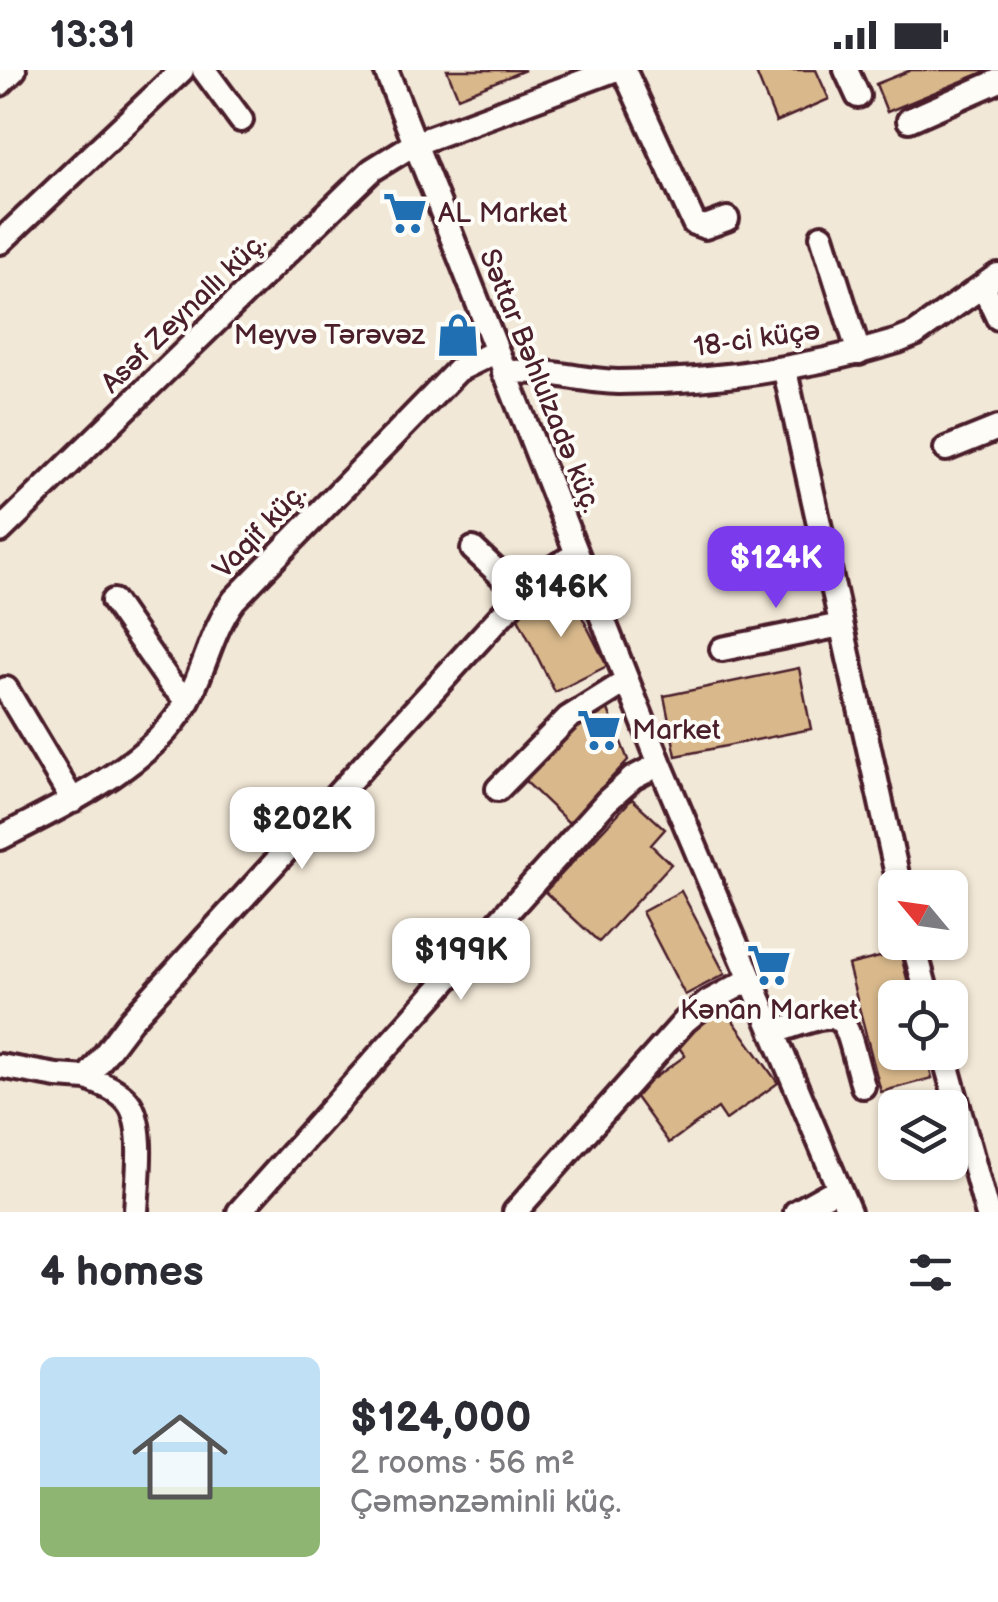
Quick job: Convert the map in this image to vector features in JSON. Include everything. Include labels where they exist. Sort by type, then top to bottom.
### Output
[{"type":"street","points":[[0,84],[14,70]]},
{"type":"street","points":[[0,242],[182,70]]},
{"type":"street","points":[[204,70],[241,120]]},
{"type":"street","name":"Səttar Bəhlulzadə küç.","points":[[386,70],[660,764],[848,1212]]},
{"type":"street","name":"Asəf Zeynallı küç.","points":[[0,532],[372,170],[414,144],[614,70]]},
{"type":"street","points":[[624,70],[694,223],[705,228],[727,219]]},
{"type":"street","points":[[846,70],[858,96]]},
{"type":"street","points":[[909,120],[998,81]]},
{"type":"street","points":[[822,236],[859,354]]},
{"type":"street","points":[[990,280],[998,318]]},
{"type":"street","name":"18-ci küçə","points":[[499,363],[583,380],[620,382],[785,371],[859,354],[915,334],[990,280]]},
{"type":"street","name":"Vaqif küç.","points":[[0,838],[98,787],[145,750],[188,700],[215,632],[234,600],[458,370],[499,363]]},
{"type":"street","points":[[785,371],[896,870]]},
{"type":"street","points":[[946,449],[998,428]]},
{"type":"street","points":[[473,549],[521,594]]},
{"type":"street","points":[[86,1078],[131,1020],[521,594],[548,571],[577,554]]},
{"type":"street","points":[[112,601],[170,682],[188,700]]},
{"type":"street","points":[[722,649],[841,625]]},
{"type":"street","points":[[498,789],[568,718],[627,681]]},
{"type":"street","points":[[6,689],[72,801]]},
{"type":"street","points":[[239,1212],[607,801],[633,778],[660,764]]},
{"type":"street","points":[[515,1212],[685,1020],[708,1002],[751,979]]},
{"type":"street","points":[[774,1032],[826,1014],[837,1017],[845,1024],[863,1086]]},
{"type":"street","points":[[0,1066],[86,1078],[118,1092],[130,1103],[136,1118],[136,1212]]},
{"type":"street","points":[[948,1070],[986,1212]]},
{"type":"street","points":[[796,1212],[839,1188]]},
{"type":"building","points":[[447,70],[525,70],[458,97]]},
{"type":"building","points":[[755,70],[816,70],[829,99],[776,122]]},
{"type":"building","points":[[911,70],[989,70],[887,112],[876,84]]},
{"type":"building","points":[[567,587],[607,666],[555,692],[516,614]]},
{"type":"building","points":[[799,668],[811,729],[676,756],[664,696]]},
{"type":"building","points":[[607,707],[628,760],[569,823],[523,779],[571,727]]},
{"type":"building","points":[[632,799],[665,829],[651,845],[671,864],[599,942],[545,892]]},
{"type":"building","points":[[681,891],[725,974],[685,995],[642,912]]},
{"type":"building","points":[[878,958],[902,960],[907,980],[878,980],[878,1070],[930,1070],[932,1078],[880,1090],[848,965]]},
{"type":"building","points":[[724,1008],[778,1083],[726,1120],[718,1108],[669,1143],[633,1093],[685,1056],[676,1043]]},
{"type":"place","name":"AL Market","points":[[405,213]]},
{"type":"place","name":"Meyvə Tərəvəz","points":[[458,335]]},
{"type":"place","name":"Market","points":[[599,730]]},
{"type":"place","name":"Kənan Market","points":[[769,965]]}]
